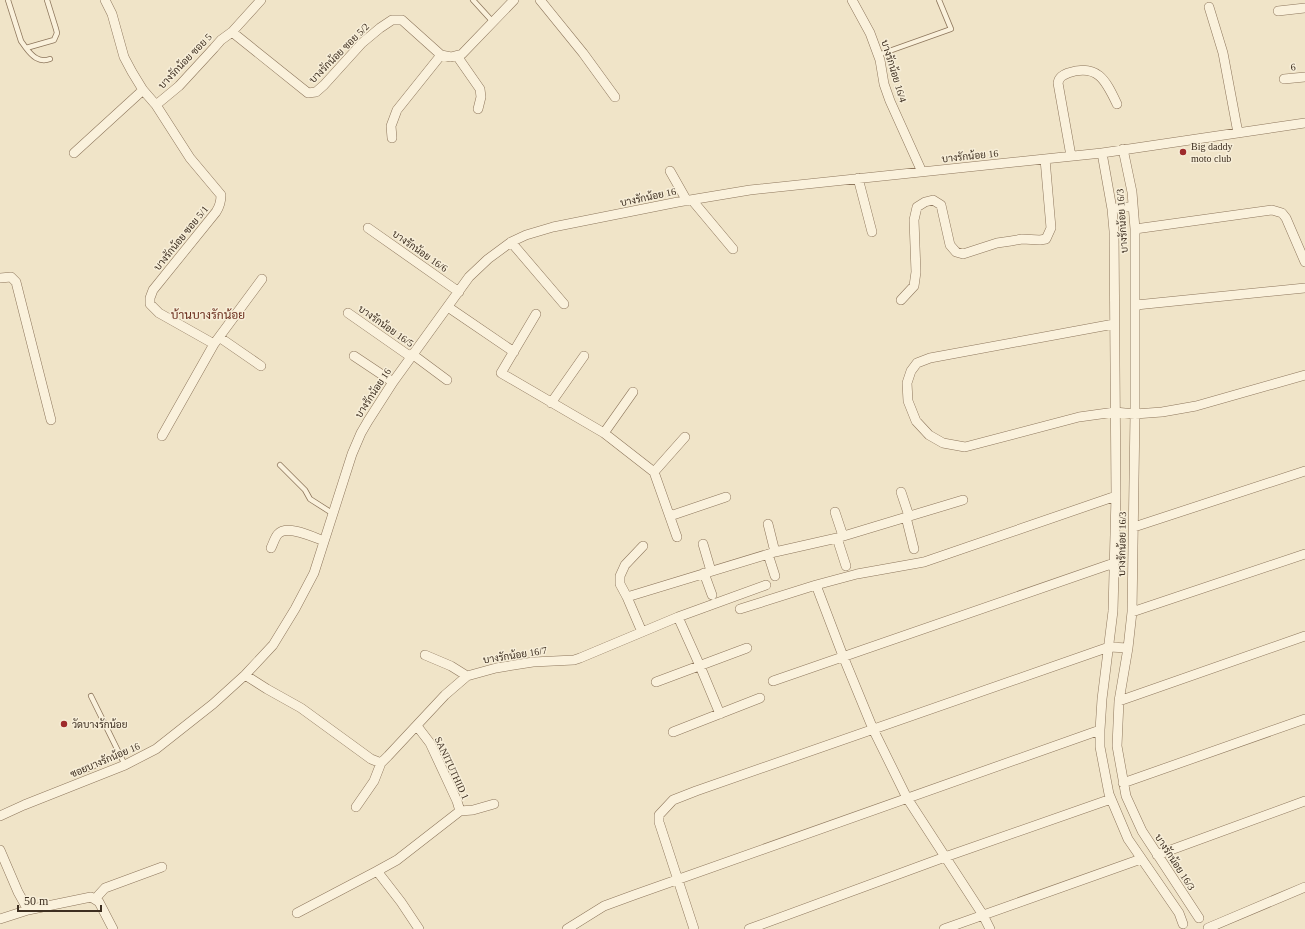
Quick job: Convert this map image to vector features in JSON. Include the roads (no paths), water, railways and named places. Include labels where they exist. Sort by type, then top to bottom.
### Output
[{"type":"street","name":"บางรักน้อย ซอย 5","points":[[105,0],[112,14],[124,57],[143,90],[156,105],[179,86],[221,40],[232,32],[261,0]]},
{"type":"street","points":[[392,138],[391,126],[397,110],[418,81],[441,55],[451,58],[462,54],[514,0]]},
{"type":"street","points":[[540,0],[583,53],[615,97]]},
{"type":"street","name":"บางรักน้อย 16/4","points":[[852,0],[870,33],[878,55],[884,84],[890,101],[922,172]]},
{"type":"street","points":[[1210,7],[1223,53],[1238,133]]},
{"type":"street","points":[[1278,11],[1305,8]]},
{"type":"street","name":"บางรักน้อย ซอย 5/2","points":[[232,32],[308,92],[316,92],[362,43],[392,20],[402,20],[441,55]]},
{"type":"street","points":[[457,56],[480,88],[481,97],[478,109]]},
{"type":"street","points":[[1071,156],[1058,83],[1062,75],[1073,71],[1091,70],[1100,75],[1107,84],[1117,104]]},
{"type":"street","name":"6","points":[[1284,79],[1305,77]]},
{"type":"street","points":[[74,153],[143,90]]},
{"type":"street","name":"บางรักน้อย ซอย 5/1","points":[[156,105],[190,158],[221,195],[221,201],[216,212],[153,290],[150,298],[150,304],[159,313],[217,340],[261,366]]},
{"type":"street","name":"บางรักน้อย 16","points":[[245,675],[273,645],[295,609],[314,573],[332,513],[352,454],[361,433],[393,382],[469,277],[488,259],[510,242],[526,235],[553,227],[690,200],[750,190],[1102,153],[1305,123]]},
{"type":"street","name":"บางรักน้อย 16/3","points":[[1124,149],[1132,192],[1135,228],[1136,305],[1134,527],[1132,612],[1128,648],[1119,701],[1117,746],[1126,796],[1142,831],[1199,918],[1208,928]]},
{"type":"street","points":[[1102,153],[1112,209],[1114,231],[1116,496],[1113,611],[1102,699],[1100,747],[1111,799],[1128,839],[1179,913],[1182,926],[1191,918],[1199,918]]},
{"type":"street","points":[[901,300],[914,286],[916,272],[914,220],[917,207],[925,202],[933,200],[941,205],[950,245],[956,252],[963,254],[1011,240],[1046,239],[1051,228],[1045,159]]},
{"type":"street","points":[[670,171],[690,200],[733,249]]},
{"type":"street","points":[[858,178],[872,232]]},
{"type":"street","points":[[1112,209],[1133,206]]},
{"type":"street","points":[[1135,228],[1272,210],[1282,213],[1286,218],[1305,262]]},
{"type":"street","name":"บางรักน้อย 16/6","points":[[368,228],[459,292]]},
{"type":"street","points":[[510,242],[564,304]]},
{"type":"street","points":[[0,278],[11,277],[16,282],[51,420]]},
{"type":"street","points":[[162,436],[217,340],[262,279]]},
{"type":"street","points":[[1136,305],[1305,288]]},
{"type":"street","points":[[448,307],[514,352]]},
{"type":"street","name":"บางรักน้อย 16/5","points":[[348,313],[447,380]]},
{"type":"street","points":[[536,314],[501,373],[604,433],[654,472],[677,537]]},
{"type":"street","points":[[1114,324],[930,358],[917,363],[911,370],[907,383],[908,401],[916,421],[929,435],[943,443],[965,447],[1079,417],[1115,412],[1135,414],[1162,412],[1196,406],[1305,375]]},
{"type":"street","points":[[354,356],[393,382]]},
{"type":"street","points":[[551,403],[584,356]]},
{"type":"street","points":[[604,433],[633,392]]},
{"type":"street","points":[[654,472],[685,437]]},
{"type":"street","points":[[1134,527],[1305,471]]},
{"type":"street","points":[[901,492],[914,549]]},
{"type":"street","points":[[740,609],[816,584],[857,574],[924,562],[1116,496]]},
{"type":"street","points":[[670,516],[726,497]]},
{"type":"street","points":[[627,597],[771,553],[840,537],[963,500]]},
{"type":"street","points":[[835,512],[846,566]]},
{"type":"street","points":[[768,524],[775,576]]},
{"type":"street","points":[[271,548],[278,534],[291,530],[324,541]]},
{"type":"street","points":[[703,544],[712,595]]},
{"type":"street","points":[[642,632],[620,584],[620,576],[625,565],[643,546]]},
{"type":"street","points":[[1132,612],[1305,554]]},
{"type":"street","points":[[774,682],[843,656],[1114,563]]},
{"type":"street","points":[[816,584],[843,656],[873,729],[906,798],[983,915],[990,929]]},
{"type":"street","name":"บางรักน้อย 16/7","points":[[381,763],[445,695],[467,676],[496,668],[533,662],[574,660],[678,617],[766,585]]},
{"type":"street","points":[[678,617],[720,714]]},
{"type":"street","points":[[1119,701],[1305,636]]},
{"type":"street","points":[[694,929],[659,822],[659,815],[673,800],[1109,647],[1128,648]]},
{"type":"street","points":[[656,682],[747,648]]},
{"type":"street","points":[[425,655],[451,666],[467,676]]},
{"type":"street","points":[[245,675],[301,708],[371,759],[381,763],[374,782],[356,807]]},
{"type":"street","name":"ซอยบางรักน้อย 16","points":[[0,816],[24,805],[125,766],[156,749],[213,704],[245,675]]},
{"type":"street","points":[[673,732],[760,698]]},
{"type":"street","points":[[1123,783],[1305,719]]},
{"type":"street","name":"SANITUTHID 1","points":[[297,913],[397,860],[460,811],[457,801],[430,743],[417,726]]},
{"type":"street","points":[[567,929],[604,906],[1100,730]]},
{"type":"street","points":[[749,929],[945,857],[1111,799]]},
{"type":"street","points":[[1157,855],[1305,801]]},
{"type":"street","points":[[460,811],[472,810],[494,804]]},
{"type":"street","points":[[0,850],[18,892],[28,910]]},
{"type":"street","points":[[944,929],[1141,859]]},
{"type":"street","points":[[95,899],[105,888],[162,867]]},
{"type":"street","points":[[377,871],[401,902],[419,929]]},
{"type":"street","points":[[1208,928],[1305,887]]},
{"type":"street","points":[[0,919],[28,910],[91,897],[99,902],[113,929]]},
{"type":"lane","points":[[8,0],[21,41],[32,55],[39,60],[45,61],[50,59]]},
{"type":"lane","points":[[26,48],[54,40],[56,37],[56,29],[47,0]]},
{"type":"lane","points":[[473,0],[493,22]]},
{"type":"lane","points":[[878,55],[951,29],[938,0]]},
{"type":"lane","points":[[280,465],[305,490],[310,499],[332,513]]},
{"type":"lane","points":[[90,696],[125,766]]},
{"type":"lane","points":[[83,771],[120,754]]},
{"type":"place","name":"Big daddy moto club","points":[[1183,152]]},
{"type":"place","name":"วัดบางรักน้อย","points":[[64,724]]},
{"type":"district","name":"บ้านบางรักน้อย","points":[[208,315]]}]
